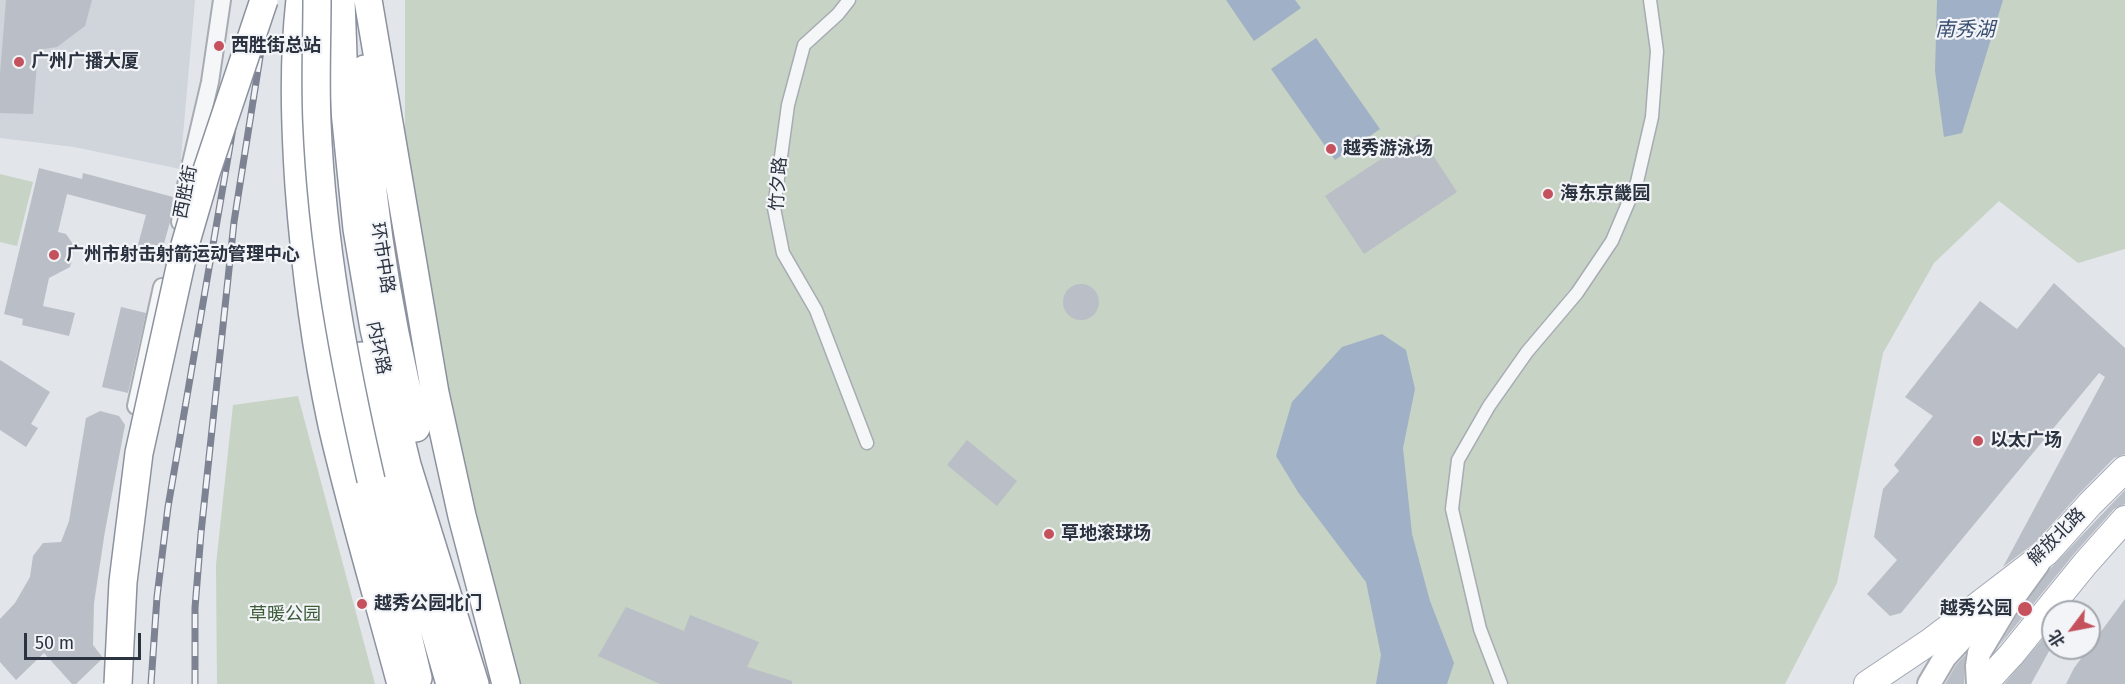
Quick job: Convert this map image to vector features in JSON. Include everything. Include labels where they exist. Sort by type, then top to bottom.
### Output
[{"type":"highway","points":[[118,684],[123,582],[139,453],[185,245],[206,173],[264,0]]},
{"type":"highway","points":[[304,0],[295,72],[295,111],[301,214],[313,318],[332,425],[401,684]]},
{"type":"highway","name":"内环路","points":[[304,0],[327,243],[345,362],[371,480],[432,684]]},
{"type":"highway","points":[[329,0],[327,78],[330,153],[348,291],[382,448],[450,684]]},
{"type":"highway","name":"内环路","points":[[341,0],[345,111],[357,229],[374,329],[407,465],[475,684]]},
{"type":"highway","points":[[367,0],[370,57],[412,347],[436,465],[495,684]]},
{"type":"highway","points":[[367,0],[433,382],[462,516],[506,684]]},
{"type":"highway","name":"环市中路","points":[[367,0],[365,60],[368,139],[371,184],[382,268],[422,453],[487,684]]},
{"type":"highway","points":[[371,480],[420,684]]},
{"type":"main road","name":"解放北路","points":[[1867,684],[1931,641],[2046,553],[2125,469]]},
{"type":"main road","name":"解放北路","points":[[1985,673],[2125,519]]},
{"type":"main road","points":[[1985,673],[2006,608],[2046,553]]},
{"type":"main road","points":[[1929,684],[1937,668],[1961,638],[2046,553]]},
{"type":"street","name":"西胜街","points":[[210,82],[214,0]]},
{"type":"street","name":"西胜街","points":[[136,407],[160,295],[179,231],[187,180],[210,82],[222,0]]},
{"type":"street","name":"竹夕路","points":[[849,0],[838,14],[804,45],[788,105],[774,208],[783,253],[816,310],[867,443]]},
{"type":"street","points":[[1501,684],[1480,629],[1452,510],[1458,460],[1489,406],[1514,370],[1544,330],[1577,293],[1612,241],[1638,182],[1652,117],[1657,51],[1650,0]]},
{"type":"shaded area","points":[[0,0],[195,0],[180,169],[74,147],[0,138]]},
{"type":"green space","points":[[405,0],[2125,0],[2125,249],[2078,263],[1999,201],[1934,263],[1883,353],[1837,583],[1785,684],[511,684],[487,601],[405,182]]},
{"type":"green space","points":[[0,174],[33,182],[17,246],[0,242]]},
{"type":"green space","name":"草暖公园","points":[[298,396],[375,684],[217,684],[216,565],[233,405]]},
{"type":"water","points":[[1226,0],[1295,0],[1301,8],[1254,41]]},
{"type":"water","name":"南秀湖","points":[[1937,0],[2003,0],[1962,133],[1944,137],[1935,71]]},
{"type":"water","points":[[1316,38],[1380,129],[1335,160],[1271,69]]},
{"type":"water","points":[[1382,334],[1406,350],[1415,389],[1403,448],[1412,534],[1430,601],[1454,663],[1447,684],[1376,684],[1381,655],[1366,582],[1298,492],[1276,456],[1292,402],[1342,347]]},
{"type":"building","name":"广州广播大厦","points":[[6,0],[92,0],[85,26],[57,47],[38,50],[33,114],[0,113],[0,74]]},
{"type":"building","points":[[1419,134],[1457,192],[1364,254],[1325,196]]},
{"type":"building","points":[[39,168],[82,179],[83,173],[173,197],[170,222],[160,258],[136,252],[146,215],[67,194],[58,232],[66,234],[75,247],[70,267],[49,278],[43,306],[75,313],[69,336],[22,325],[23,319],[4,314]]},
{"type":"building","name":"以太广场","points":[[2054,283],[2125,348],[2125,454],[2114,458],[2036,542],[2003,567],[2105,377],[2099,373],[1901,613],[1890,616],[1867,594],[1897,560],[1874,537],[1883,489],[1899,471],[1894,465],[1933,416],[1905,397],[1980,301],[2017,329]]},
{"type":"building","points":[[1081,284],[1094,289],[1099,302],[1094,315],[1081,320],[1068,315],[1063,302],[1068,289]]},
{"type":"building","points":[[121,307],[146,313],[128,393],[102,387]]},
{"type":"building","points":[[0,360],[50,392],[31,424],[38,428],[26,447],[0,430]]},
{"type":"building","points":[[100,411],[119,416],[125,425],[94,603],[93,645],[103,658],[76,684],[72,684],[44,653],[16,680],[0,662],[0,619],[15,603],[30,577],[33,556],[43,543],[61,542],[69,521],[86,418]]},
{"type":"building","points":[[967,440],[1017,481],[997,506],[947,465]]},
{"type":"building","points":[[2125,490],[2125,504],[2114,509],[2074,554],[1999,646],[2017,615],[2050,569]]},
{"type":"building","points":[[2125,599],[2125,684],[2066,684],[2080,660],[2101,660],[2101,631]]},
{"type":"building","points":[[626,607],[684,631],[690,615],[759,642],[747,667],[792,681],[792,684],[660,684],[598,656]]},
{"type":"building","points":[[2041,641],[2041,660],[2044,660],[2031,684],[2004,684]]},
{"type":"building","points":[[1965,655],[1964,684],[1945,684],[1956,665]]},
{"type":"railway","points":[[151,684],[157,597],[168,507],[255,0]]},
{"type":"railway","points":[[195,684],[195,608],[201,533],[234,222],[269,0]]},
{"type":"place","name":"西胜街总站","points":[[219,46]]},
{"type":"place","name":"广州广播大厦","points":[[19,62]]},
{"type":"place","name":"越秀游泳场","points":[[1331,149]]},
{"type":"place","name":"海东京畿园","points":[[1548,194]]},
{"type":"place","name":"广州市射击射箭运动管理中心","points":[[54,255]]},
{"type":"place","name":"以太广场","points":[[1978,441]]},
{"type":"place","name":"草地滚球场","points":[[1049,534]]},
{"type":"place","name":"越秀公园北门","points":[[362,604]]},
{"type":"place","name":"越秀公园","points":[[2025,609]]}]
